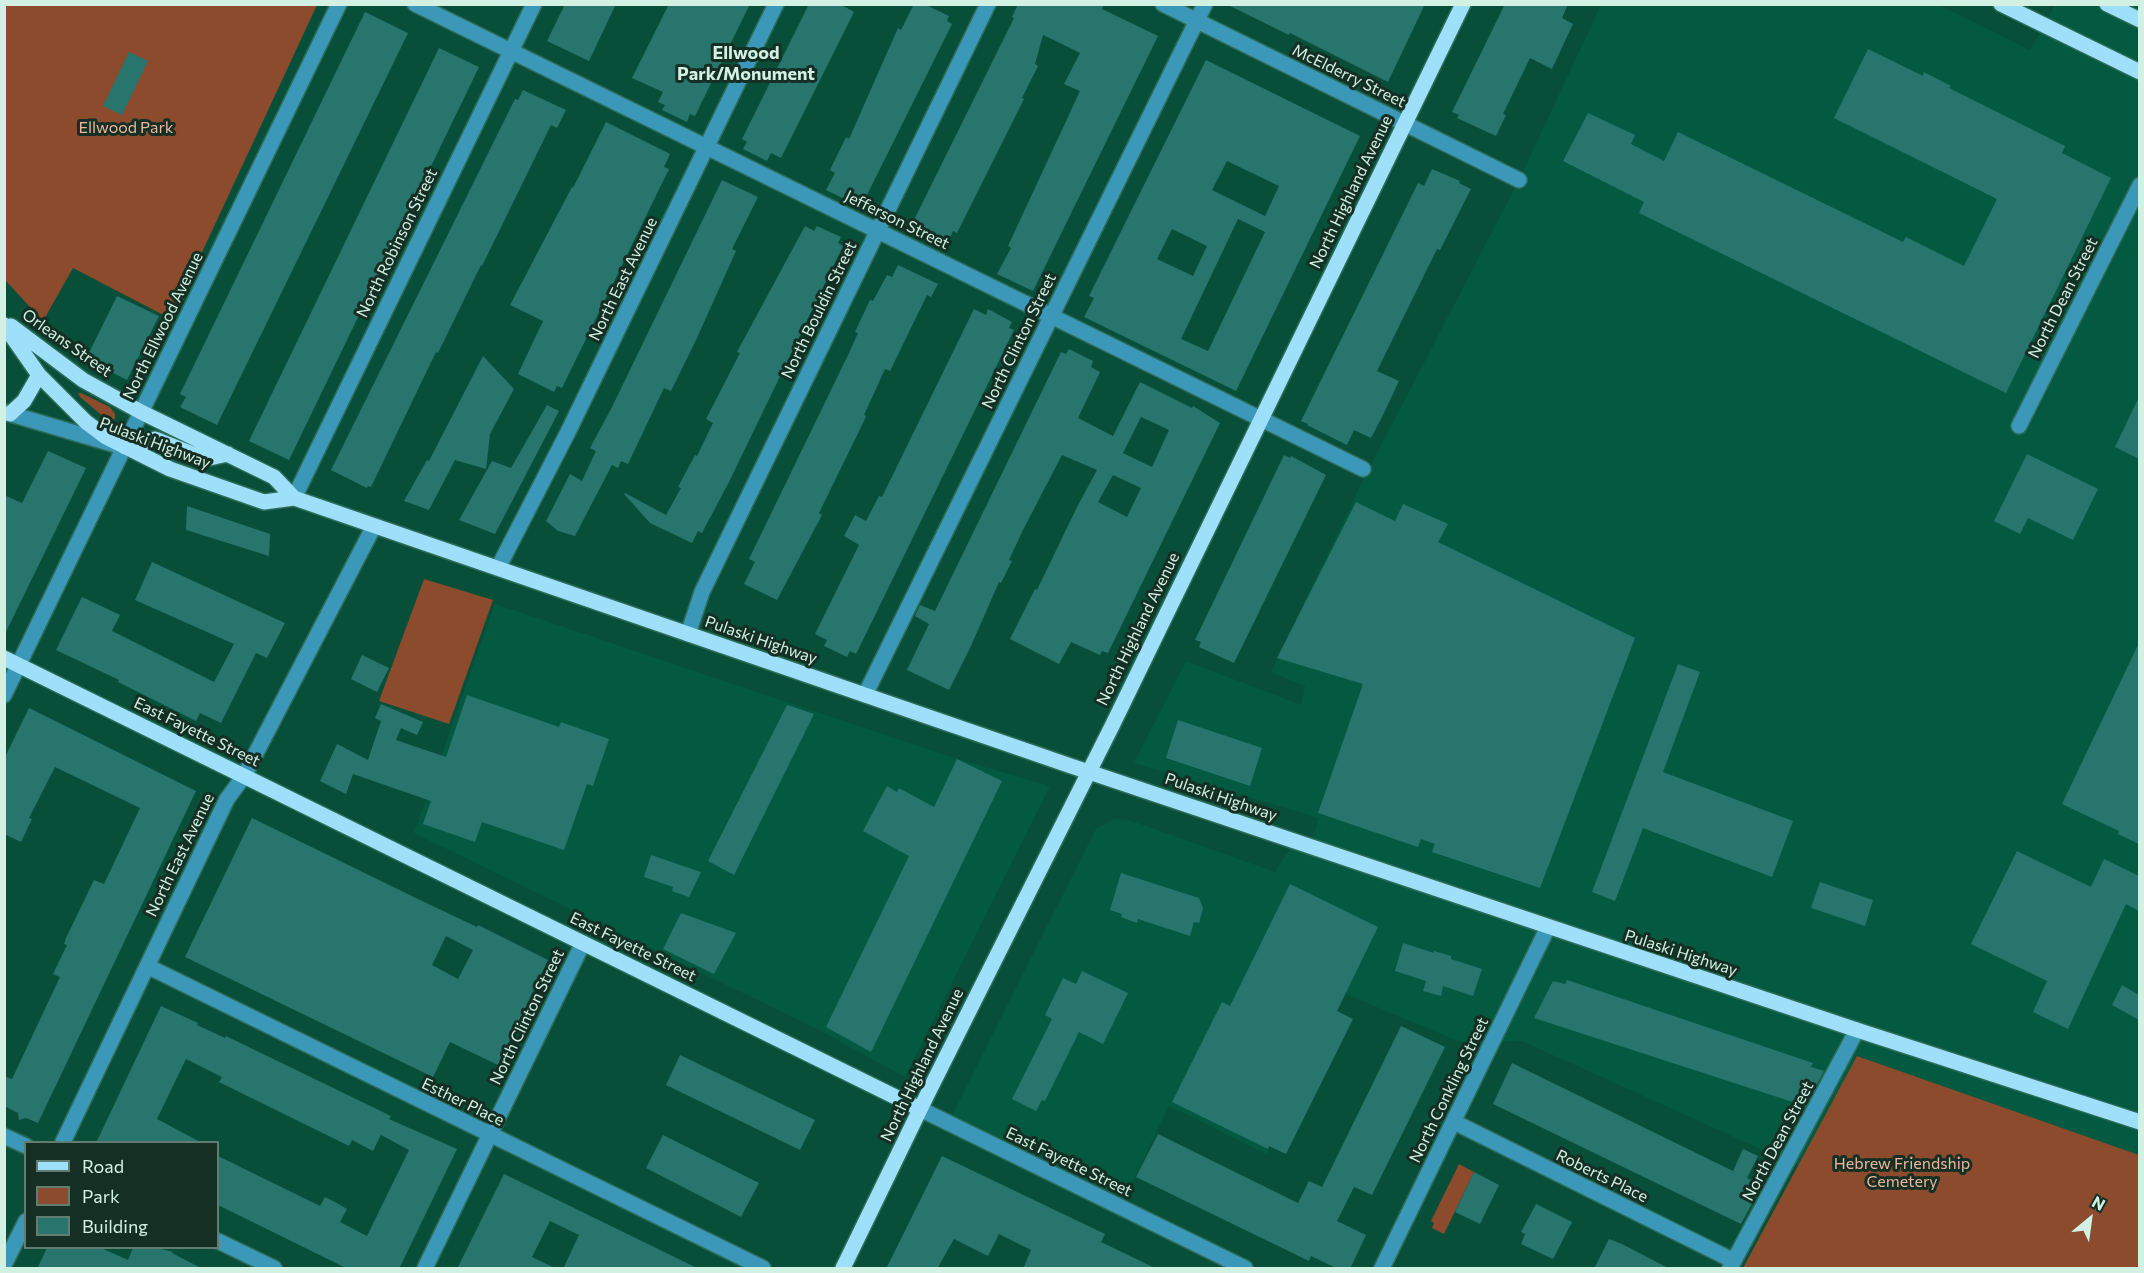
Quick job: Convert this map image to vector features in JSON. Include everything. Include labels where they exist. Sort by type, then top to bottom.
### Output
[{"type":"main road","name":"North Highland Avenue","points":[[843,1269],[920,1109],[1089,772],[1463,4]]},
{"type":"main road","points":[[2001,4],[2139,72]]},
{"type":"main road","points":[[2107,4],[2139,20]]},
{"type":"main road","name":"Orleans Street","points":[[4,323],[83,380],[141,412]]},
{"type":"main road","name":"Orleans Street","points":[[4,323],[39,375],[86,423],[106,438],[125,447]]},
{"type":"main road","points":[[7,413],[24,401],[39,375]]},
{"type":"main road","name":"Pulaski Highway","points":[[141,412],[274,477],[294,498]]},
{"type":"main road","points":[[125,447],[155,439],[205,459],[228,454]]},
{"type":"main road","name":"Pulaski Highway","points":[[125,447],[171,469],[264,502],[294,498],[1089,772],[1548,927],[2139,1122]]},
{"type":"main road","name":"East Fayette Street","points":[[4,658],[920,1109]]},
{"type":"street","name":"North Ellwood Avenue","points":[[4,695],[339,4]]},
{"type":"street","name":"Jefferson Street","points":[[415,4],[1363,469]]},
{"type":"street","name":"North Robinson Street","points":[[294,498],[534,4]]},
{"type":"street","name":"North East Avenue","points":[[498,568],[776,4]]},
{"type":"street","name":"North Bouldin Street","points":[[688,634],[702,592],[988,4]]},
{"type":"street","name":"McElderry Street","points":[[1163,4],[1519,180]]},
{"type":"street","name":"North Clinton Street","points":[[865,695],[1204,4]]},
{"type":"street","name":"North Dean Street","points":[[2019,426],[2139,185]]},
{"type":"street","name":"Pulaski Highway","points":[[7,413],[125,447]]},
{"type":"street","name":"North East Avenue","points":[[64,1141],[226,799],[244,776],[374,526]]},
{"type":"street","name":"North Conkling Street","points":[[1382,1269],[1548,927]]},
{"type":"street","name":"North Clinton Street","points":[[425,1269],[583,943]]},
{"type":"street","name":"Esther Place","points":[[147,966],[763,1269]]},
{"type":"street","name":"North Dean Street","points":[[1732,1265],[1857,1030]]},
{"type":"street","name":"East Fayette Street","points":[[920,1109],[1245,1269]]},
{"type":"street","name":"Roberts Place","points":[[1454,1122],[1732,1265]]},
{"type":"street","points":[[4,1136],[24,1145]]},
{"type":"street","points":[[4,1266],[24,1225]]},
{"type":"street","points":[[219,1242],[274,1269]]},
{"type":"shaded area","points":[[1601,5],[1939,5],[2030,50],[2055,5],[2139,5],[2139,1155],[1857,1056],[1798,1166],[1522,1041],[1460,1042],[1346,994],[1266,1154],[1169,1106],[1119,1210],[948,1123],[1096,829],[1114,819],[1132,821],[1275,872],[1295,841],[1310,845],[1319,818],[1134,763],[1186,661],[1301,705],[1305,686],[1271,672],[1362,482],[1519,180]]},
{"type":"shaded area","points":[[495,604],[954,758],[1050,786],[905,1077],[821,1031],[414,833]]},
{"type":"green space","name":"Ellwood Park","points":[[5,5],[317,5],[171,319],[73,268],[43,321],[5,280]]},
{"type":"green space","points":[[78,393],[110,407],[115,414],[115,419],[105,418]]},
{"type":"green space","points":[[424,579],[493,600],[449,724],[379,701]]},
{"type":"green space","name":"Hebrew Friendship Cemetery","points":[[1857,1056],[2139,1155],[2139,1268],[1743,1268]]},
{"type":"green space","points":[[1459,1164],[1474,1172],[1444,1234],[1432,1228],[1434,1223],[1431,1221]]},
{"type":"building","points":[[565,4],[616,4],[589,61],[547,41]]},
{"type":"building","points":[[669,4],[750,4],[695,116],[690,114],[687,122],[662,110],[665,105],[658,102],[663,92],[632,78]]},
{"type":"building","points":[[809,4],[840,4],[854,12],[781,158],[771,153],[767,161],[743,149],[747,142],[742,139]]},
{"type":"building","points":[[914,4],[924,4],[949,16],[947,21],[952,24],[861,207],[826,190],[835,173],[830,170],[846,137],[849,139],[898,28],[901,30]]},
{"type":"building","points":[[1018,4],[1104,4],[1102,9],[1158,36],[1033,291],[997,274],[1011,248],[1008,246],[1080,91],[1064,84],[1080,53],[1062,44],[1043,35],[1035,64],[1038,66],[1022,98],[1024,99],[957,233],[953,231],[945,248],[909,230],[1014,18],[1012,17]]},
{"type":"building","points":[[1226,4],[1425,4],[1388,82]]},
{"type":"building","points":[[1505,4],[1568,4],[1562,18],[1573,24],[1552,69],[1530,58],[1503,114],[1506,115],[1496,136],[1457,118],[1459,115],[1452,112]]},
{"type":"building","points":[[365,12],[408,33],[217,425],[180,407],[186,397],[180,394]]},
{"type":"building","points":[[439,48],[479,67],[289,460],[249,441]]},
{"type":"building","points":[[1868,49],[1923,76],[1924,72],[1951,86],[1949,88],[2065,146],[2062,153],[2111,178],[2006,393],[1639,213],[1644,202],[1563,161],[1588,113],[1635,135],[1631,144],[1664,161],[1678,132],[1903,242],[1906,237],[1964,266],[1997,199],[1834,118]]},
{"type":"building","points":[[129,52],[148,61],[122,115],[103,106]]},
{"type":"building","points":[[1206,60],[1360,136],[1236,391],[1084,317],[1094,298],[1089,296]],"holes":[[[1227,161],[1279,186],[1265,216],[1212,190]],[[1238,219],[1265,232],[1208,351],[1181,339]],[[1172,229],[1207,246],[1193,276],[1157,259]]]},
{"type":"building","points":[[523,90],[566,110],[557,128],[551,125],[438,353],[436,352],[371,487],[367,488],[331,470],[515,99],[518,100]]},
{"type":"building","points":[[606,122],[670,154],[664,167],[669,169],[562,388],[557,386],[554,392],[518,374],[543,321],[510,305]]},
{"type":"building","points":[[1432,169],[1460,181],[1459,183],[1471,189],[1440,250],[1437,249],[1377,371],[1399,381],[1384,413],[1371,438],[1354,430],[1347,445],[1301,421],[1418,183],[1424,186]]},
{"type":"building","points":[[722,180],[758,197],[732,249],[736,251],[697,338],[671,391],[664,388],[628,464],[621,461],[618,468],[612,465],[575,536],[558,531],[546,521],[570,474],[582,481],[596,451],[590,448]]},
{"type":"building","points":[[805,226],[814,231],[817,226],[841,237],[838,243],[843,246],[729,482],[702,533],[698,531],[692,543],[650,523],[624,494],[666,515],[681,488],[678,487],[713,423],[706,419],[740,353],[737,352]]},
{"type":"building","points":[[898,265],[938,284],[931,297],[927,295],[890,371],[885,369],[864,415],[866,416],[863,423],[819,513],[822,515],[777,600],[744,584],[755,562],[749,559],[849,353],[858,333],[855,332],[870,300],[873,301],[887,275],[892,277]]},
{"type":"building","points":[[117,296],[159,316],[127,380],[86,359]]},
{"type":"building","points":[[974,309],[986,315],[988,309],[1012,322],[1009,328],[1014,330],[856,654],[850,651],[847,657],[824,646],[827,640],[815,634],[859,545],[844,536],[855,515],[866,521],[879,496],[882,497]]},
{"type":"building","points":[[1069,349],[1093,361],[1091,367],[1100,372],[1078,418],[1113,436],[1140,382],[1192,408],[1193,406],[1220,423],[1108,653],[1102,651],[1100,655],[1071,642],[1059,664],[1010,639],[1097,470],[1062,455],[1023,530],[1009,560],[1012,561],[1001,583],[999,582],[949,690],[907,670],[929,624],[915,616],[920,605],[935,611],[1061,352],[1066,354]],"holes":[[[1141,417],[1169,430],[1152,467],[1123,453]],[[1113,475],[1141,488],[1127,517],[1098,502]]]},
{"type":"building","points":[[483,356],[514,389],[490,434],[486,469],[455,460],[429,510],[404,501],[427,460],[429,461]]},
{"type":"building","points":[[2139,397],[2139,459],[2115,447]]},
{"type":"building","points":[[547,405],[559,411],[495,534],[459,520],[492,461],[511,468]]},
{"type":"building","points":[[48,451],[86,468],[4,636],[4,495],[22,503]]},
{"type":"building","points":[[2027,454],[2098,489],[2073,540],[2028,518],[2020,534],[1994,521]]},
{"type":"building","points":[[1284,455],[1290,458],[1291,456],[1326,475],[1234,663],[1199,647],[1201,642],[1195,640]]},
{"type":"building","points":[[1356,502],[1395,521],[1403,504],[1448,524],[1438,542],[1635,638],[1540,888],[1432,852],[1435,844],[1421,839],[1418,847],[1318,813],[1363,684],[1277,658]]},
{"type":"building","points":[[187,506],[270,534],[269,556],[186,530]]},
{"type":"building","points":[[152,562],[285,623],[267,658],[256,653],[221,723],[200,713],[196,721],[56,650],[82,597],[120,615],[112,631],[214,682],[234,644],[135,600]]},
{"type":"building","points":[[2139,643],[2139,844],[2118,834],[2119,831],[2062,804]]},
{"type":"building","points":[[362,655],[389,668],[377,692],[351,679]]},
{"type":"building","points":[[1678,664],[1700,672],[1663,772],[1793,821],[1772,877],[1643,828],[1615,901],[1592,892]]},
{"type":"building","points":[[467,695],[559,727],[561,722],[609,739],[593,786],[587,784],[564,850],[482,822],[475,842],[423,824],[431,801],[353,774],[346,794],[320,781],[337,744],[368,760],[381,721],[375,718],[381,704],[423,722],[417,735],[401,728],[396,740],[446,757]]},
{"type":"building","points":[[787,705],[814,714],[734,875],[708,861]]},
{"type":"building","points":[[29,708],[196,791],[38,1123],[26,1118],[19,1120],[18,1113],[4,1106],[4,1076],[12,1079],[60,977],[53,974],[67,945],[64,944],[66,938],[94,880],[104,884],[140,808],[55,767],[29,818],[32,819],[21,842],[4,834],[4,759]]},
{"type":"building","points":[[1178,720],[1262,748],[1250,786],[1166,758]]},
{"type":"building","points":[[957,759],[1002,781],[871,1052],[826,1027],[909,856],[863,831],[887,786],[897,792],[899,788],[934,807]]},
{"type":"building","points":[[252,818],[548,960],[498,1065],[450,1042],[433,1077],[185,957]],"holes":[[[446,936],[473,950],[458,979],[432,965]]]},
{"type":"building","points":[[2017,851],[2091,887],[2104,859],[2139,876],[2139,911],[2126,904],[2068,1029],[2033,1012],[2047,981],[1971,944]]},
{"type":"building","points":[[651,855],[701,872],[689,897],[672,891],[673,887],[644,877]]},
{"type":"building","points":[[1121,873],[1199,898],[1203,908],[1199,923],[1194,922],[1190,936],[1138,919],[1137,923],[1110,910]]},
{"type":"building","points":[[1820,882],[1873,900],[1865,926],[1811,908]]},
{"type":"building","points":[[1290,884],[1378,927],[1337,1011],[1353,1019],[1286,1154],[1269,1146],[1268,1149],[1172,1102],[1222,1002],[1230,1006]]},
{"type":"building","points":[[681,913],[736,933],[714,974],[663,949]]},
{"type":"building","points":[[1403,943],[1451,956],[1451,959],[1482,969],[1473,996],[1443,986],[1441,996],[1423,991],[1426,981],[1395,971]]},
{"type":"building","points":[[1082,971],[1128,993],[1103,1044],[1079,1032],[1045,1101],[1042,1100],[1036,1111],[1012,1099],[1052,1019],[1045,1015],[1063,978],[1076,984]]},
{"type":"building","points":[[1567,980],[1813,1063],[1811,1067],[1824,1071],[1805,1106],[1534,1018],[1553,981],[1565,984]]},
{"type":"building","points":[[2122,985],[2139,995],[2139,1020],[2112,1005]]},
{"type":"building","points":[[161,1006],[391,1116],[389,1119],[457,1149],[399,1269],[348,1269],[219,1205],[219,1156],[320,1206],[325,1197],[335,1202],[347,1209],[340,1222],[367,1236],[409,1150],[381,1135],[373,1151],[352,1140],[349,1146],[219,1082],[222,1077],[186,1059],[157,1119],[198,1141],[97,1141]]},
{"type":"building","points":[[1401,1026],[1445,1047],[1372,1195],[1354,1187],[1337,1221],[1366,1235],[1350,1269],[1338,1269],[1311,1256],[1309,1261],[1136,1177],[1158,1134],[1298,1203],[1309,1181],[1322,1187]]},
{"type":"building","points":[[680,1055],[815,1120],[800,1150],[666,1085]]},
{"type":"building","points":[[1512,1063],[1733,1171],[1743,1149],[1758,1156],[1747,1178],[1762,1185],[1741,1224],[1493,1104]]},
{"type":"building","points":[[663,1135],[759,1183],[741,1217],[646,1168]]},
{"type":"building","points":[[942,1156],[1105,1234],[1101,1242],[1157,1269],[1023,1269],[1031,1250],[999,1234],[988,1256],[954,1239],[937,1269],[886,1269]]},
{"type":"building","points":[[1474,1172],[1499,1185],[1480,1224],[1455,1212]]},
{"type":"building","points":[[504,1174],[699,1269],[563,1269],[579,1235],[550,1221],[532,1257],[557,1269],[457,1269]]},
{"type":"building","points":[[1536,1204],[1572,1222],[1553,1259],[1521,1244],[1525,1234],[1521,1232]]},
{"type":"building","points":[[1609,1239],[1622,1244],[1670,1269],[1594,1269]]},
{"type":"building","points":[[47,1249],[103,1249],[128,1260],[133,1249],[161,1249],[173,1252],[203,1269],[37,1269]]},
{"type":"district","name":"Ellwood Park/Monument","points":[[746,63]]}]
